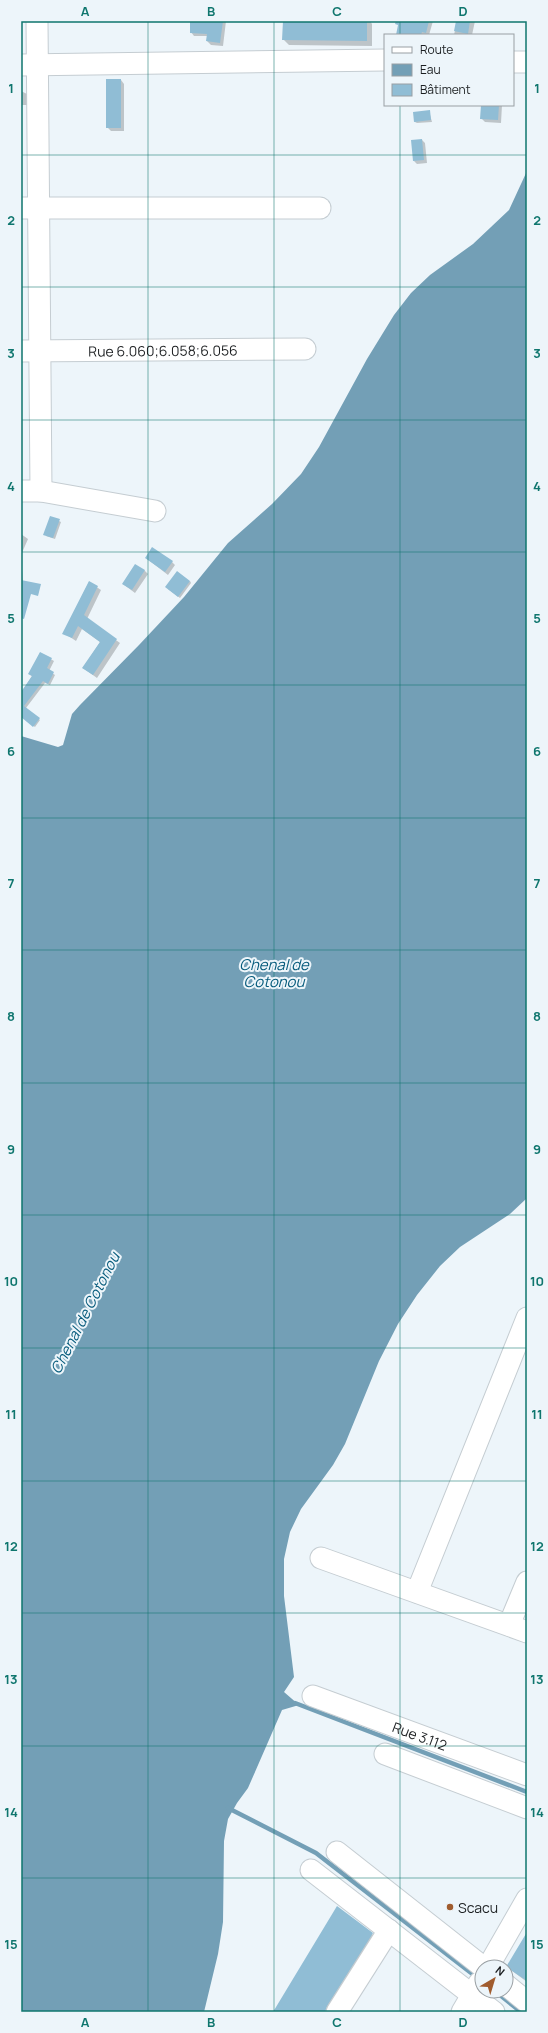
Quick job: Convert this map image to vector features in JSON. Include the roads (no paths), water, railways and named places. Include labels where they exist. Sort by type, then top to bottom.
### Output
[{"type":"street","points":[[37,21],[29,65],[31,491],[155,511]]},
{"type":"street","points":[[29,65],[384,60]]},
{"type":"street","points":[[514,62],[527,62]]},
{"type":"street","points":[[30,207],[320,208]]},
{"type":"street","name":"Rue 6.060;6.058;6.056","points":[[30,351],[305,349]]},
{"type":"street","points":[[417,1592],[527,1318]]},
{"type":"street","points":[[321,1558],[518,1629],[527,1582]]},
{"type":"street","name":"Rue 3.112","points":[[313,1696],[527,1775]]},
{"type":"street","points":[[385,1754],[527,1808]]},
{"type":"street","points":[[338,1852],[474,1960]]},
{"type":"street","points":[[312,1870],[494,2012]]},
{"type":"street","points":[[493,1959],[527,1899]]},
{"type":"street","points":[[336,2012],[389,1930]]},
{"type":"street","points":[[514,1991],[527,2002]]},
{"type":"water","name":"Chenal de Cotonou","points":[[527,171],[527,1198],[510,1214],[460,1247],[440,1266],[417,1295],[398,1324],[379,1361],[345,1444],[333,1465],[301,1509],[290,1532],[284,1559],[284,1596],[294,1677],[284,1692],[299,1705],[282,1710],[248,1788],[228,1819],[224,1841],[223,1922],[218,1954],[204,2012],[21,2012],[21,736],[58,747],[63,745],[72,714],[184,597],[228,543],[272,504],[301,474],[319,447],[367,359],[394,315],[411,293],[430,275],[473,244],[509,210]]},
{"type":"waterway","points":[[295,1703],[527,1792]]},
{"type":"waterway","points":[[228,1808],[316,1853],[474,1975]]},
{"type":"waterway","points":[[505,1999],[521,2012]]},
{"type":"place","name":"Scacu","points":[[450,1907]]}]
